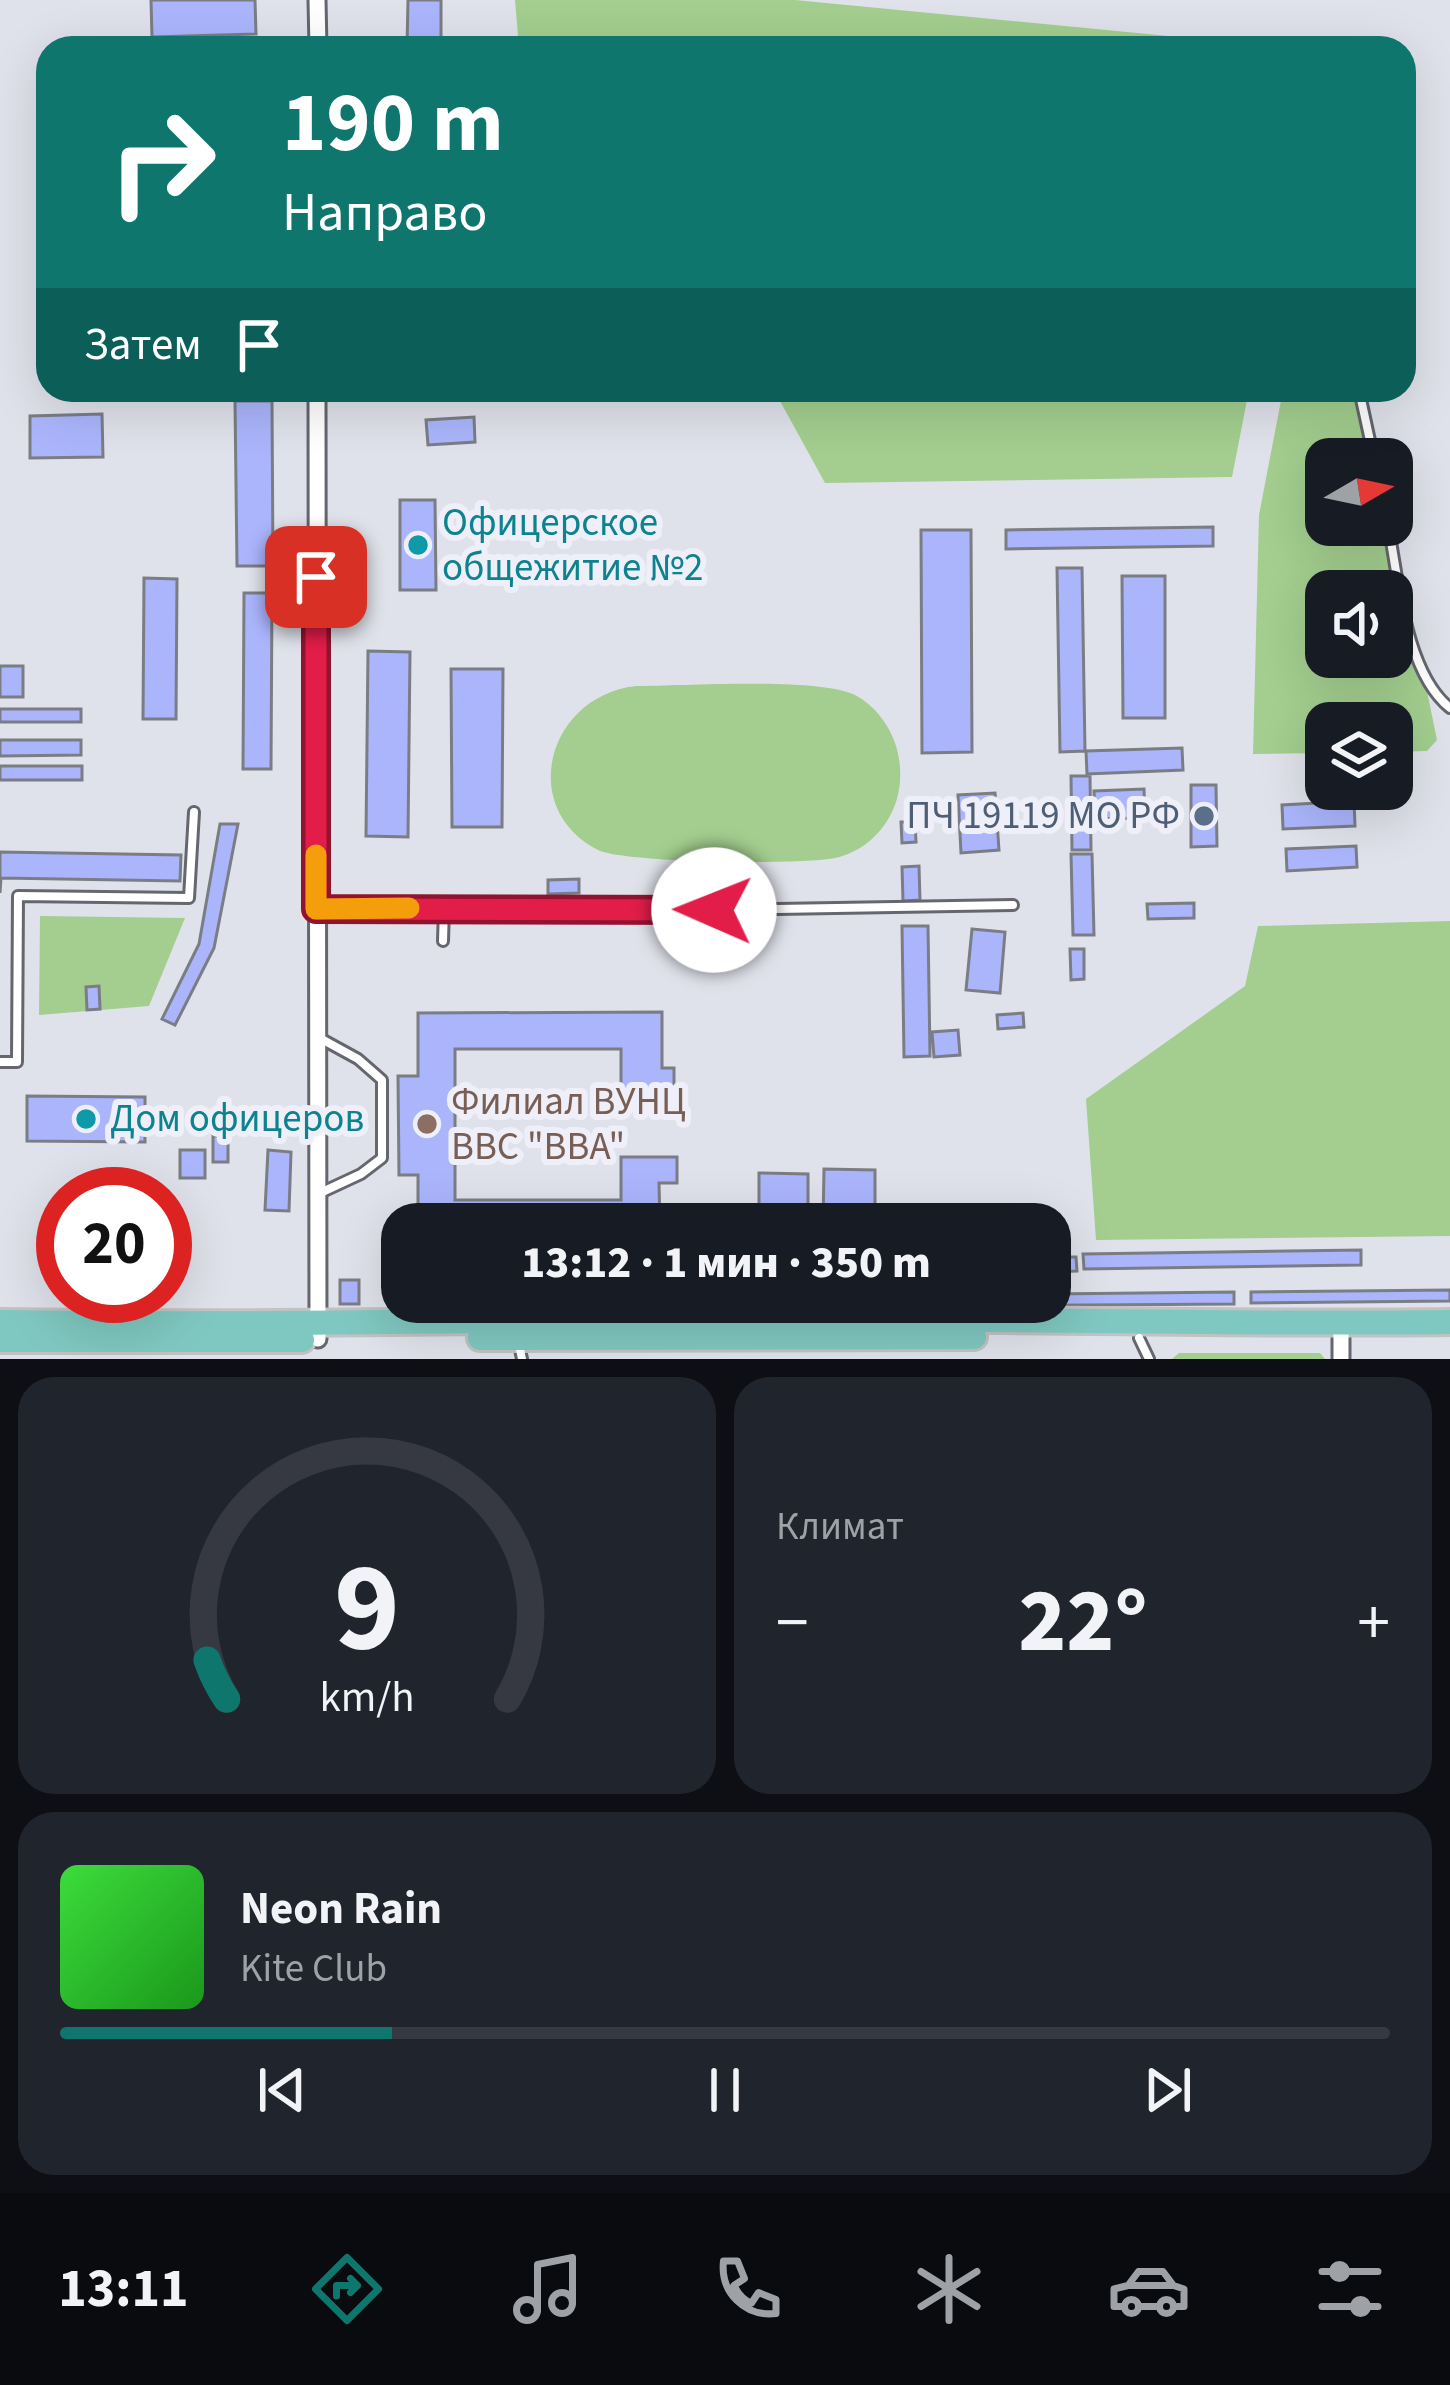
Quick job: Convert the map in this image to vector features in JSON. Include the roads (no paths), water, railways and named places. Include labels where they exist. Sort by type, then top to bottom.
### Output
[{"type":"main road","points":[[0,1322],[318,1332],[520,1349],[718,1328],[1144,1348],[1341,1340],[1450,1322]]},
{"type":"main road","points":[[0,1340],[718,1328],[1450,1339]]},
{"type":"street","points":[[317,0],[318,36]]},
{"type":"street","points":[[317,402],[318,1332]]},
{"type":"lane","points":[[1362,402],[1369,438]]},
{"type":"lane","points":[[1393,546],[1419,668],[1436,697],[1450,708]]},
{"type":"lane","points":[[0,1062],[17,1062],[19,896],[189,898],[194,812]]},
{"type":"lane","points":[[316,909],[1012,905]]},
{"type":"lane","points":[[443,941],[444,908]]},
{"type":"lane","points":[[316,1036],[358,1059],[382,1080],[382,1158],[317,1195]]},
{"type":"place","name":"Офицерское общежитие №2","points":[[418,545]]},
{"type":"place","name":"ПЧ 19119 МО РФ","points":[[1204,816]]},
{"type":"place","name":"Дом офицеров","points":[[86,1119]]},
{"type":"place","name":"Филиал ВУНЦ ВВС \"ВВА\"","points":[[427,1124]]}]
